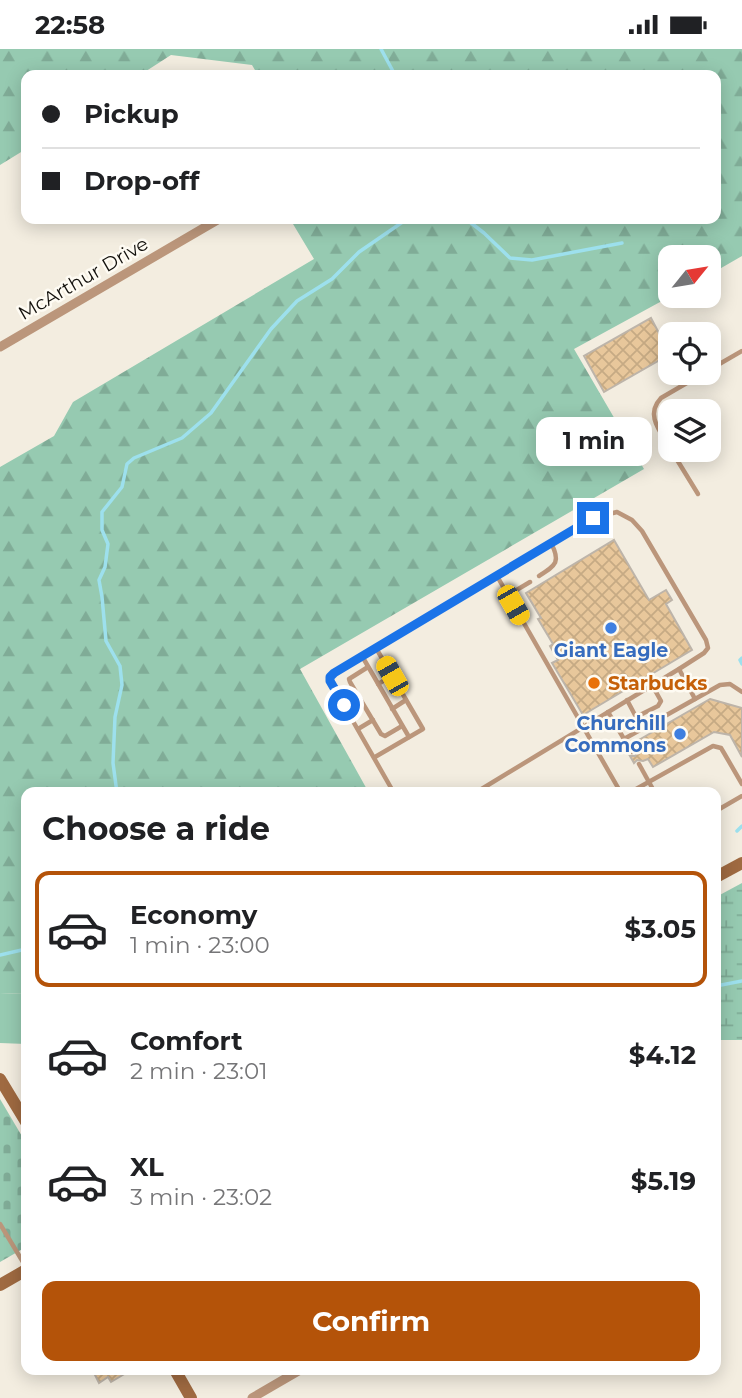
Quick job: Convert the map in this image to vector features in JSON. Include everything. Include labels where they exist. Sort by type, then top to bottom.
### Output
[{"type":"main road","points":[[721,874],[742,863]]},
{"type":"main road","points":[[0,1079],[21,1114]]},
{"type":"main road","points":[[0,1285],[21,1271]]},
{"type":"main road","points":[[178,1375],[191,1398]]},
{"type":"street","name":"McArthur Drive","points":[[0,347],[210,224]]},
{"type":"street","points":[[252,1398],[284,1375]]},
{"type":"lane","points":[[721,363],[742,351]]},
{"type":"lane","points":[[660,399],[683,385]]},
{"type":"lane","points":[[658,401],[653,414],[658,427]]},
{"type":"lane","points":[[679,462],[698,494]]},
{"type":"lane","points":[[391,787],[330,677],[593,518],[617,512],[632,520],[642,531],[706,640],[708,648],[679,669],[485,787]]},
{"type":"lane","points":[[539,576],[552,568],[556,561],[556,553],[551,543]]},
{"type":"lane","points":[[497,576],[617,787]]},
{"type":"lane","points":[[508,595],[530,582]]},
{"type":"lane","points":[[374,757],[422,729],[376,648]]},
{"type":"lane","points":[[362,656],[409,737]]},
{"type":"lane","points":[[368,667],[349,679],[358,696],[383,736],[402,726]]},
{"type":"lane","points":[[679,669],[695,699]]},
{"type":"lane","points":[[378,684],[392,676]]},
{"type":"lane","points":[[624,739],[724,683],[736,686],[742,692]]},
{"type":"lane","points":[[627,700],[638,716],[658,706],[661,701],[652,685]]},
{"type":"lane","points":[[344,705],[358,696]]},
{"type":"lane","points":[[392,709],[406,700]]},
{"type":"lane","points":[[608,712],[632,752]]},
{"type":"lane","points":[[358,729],[373,720]]},
{"type":"lane","points":[[640,787],[713,746],[718,746],[724,753],[742,784]]},
{"type":"lane","points":[[639,764],[652,787]]},
{"type":"lane","points":[[721,808],[742,796]]},
{"type":"lane","points":[[0,1224],[21,1260]]},
{"type":"green space","points":[[0,49],[742,49],[742,256],[721,268],[721,245],[658,245],[658,303],[574,349],[644,469],[300,669],[366,787],[21,787],[21,993],[0,994],[0,467],[54,436],[73,402],[314,259],[293,224],[721,224],[721,70],[255,70],[252,65],[171,55],[148,70],[21,70],[21,152],[0,165]]},
{"type":"green space","points":[[742,883],[742,1040],[721,1040],[721,894]]},
{"type":"green space","points":[[21,993],[21,1044],[0,1043],[0,994]]},
{"type":"green space","points":[[0,1099],[21,1135],[21,1250],[0,1262]]},
{"type":"building","points":[[651,318],[658,331],[658,361],[604,392],[584,356]]},
{"type":"building","name":"Giant Eagle","points":[[614,540],[649,600],[666,590],[672,600],[666,604],[692,650],[583,715],[552,663],[558,660],[550,646],[553,644],[526,593]]},
{"type":"building","name":"Churchill Commons","points":[[710,699],[742,708],[742,757],[730,735],[714,732],[653,767],[648,759],[634,763],[630,756],[635,756],[636,749],[641,747],[637,741]]},
{"type":"building","points":[[95,1375],[123,1375],[111,1382],[108,1377],[99,1383]]},
{"type":"waterway","points":[[381,49],[392,70]]},
{"type":"waterway","points":[[116,787],[113,763],[115,717],[122,685],[120,666],[106,641],[99,580],[105,567],[108,544],[102,530],[102,512],[122,487],[127,464],[134,458],[182,438],[211,413],[271,329],[297,301],[332,279],[359,252],[400,224]]},
{"type":"waterway","points":[[472,224],[510,258],[532,260],[622,243]]},
{"type":"waterway","points":[[742,658],[742,664]]},
{"type":"waterway","points":[[737,831],[742,826]]},
{"type":"waterway","points":[[0,955],[21,950]]},
{"type":"waterway","points":[[721,985],[742,981]]},
{"type":"place","name":"Giant Eagle","points":[[611,628]]},
{"type":"place","name":"Starbucks","points":[[594,683]]},
{"type":"place","name":"Churchill Commons","points":[[680,734]]},
{"type":"route","points":[[344,705],[330,681],[334,673],[593,518]]}]
